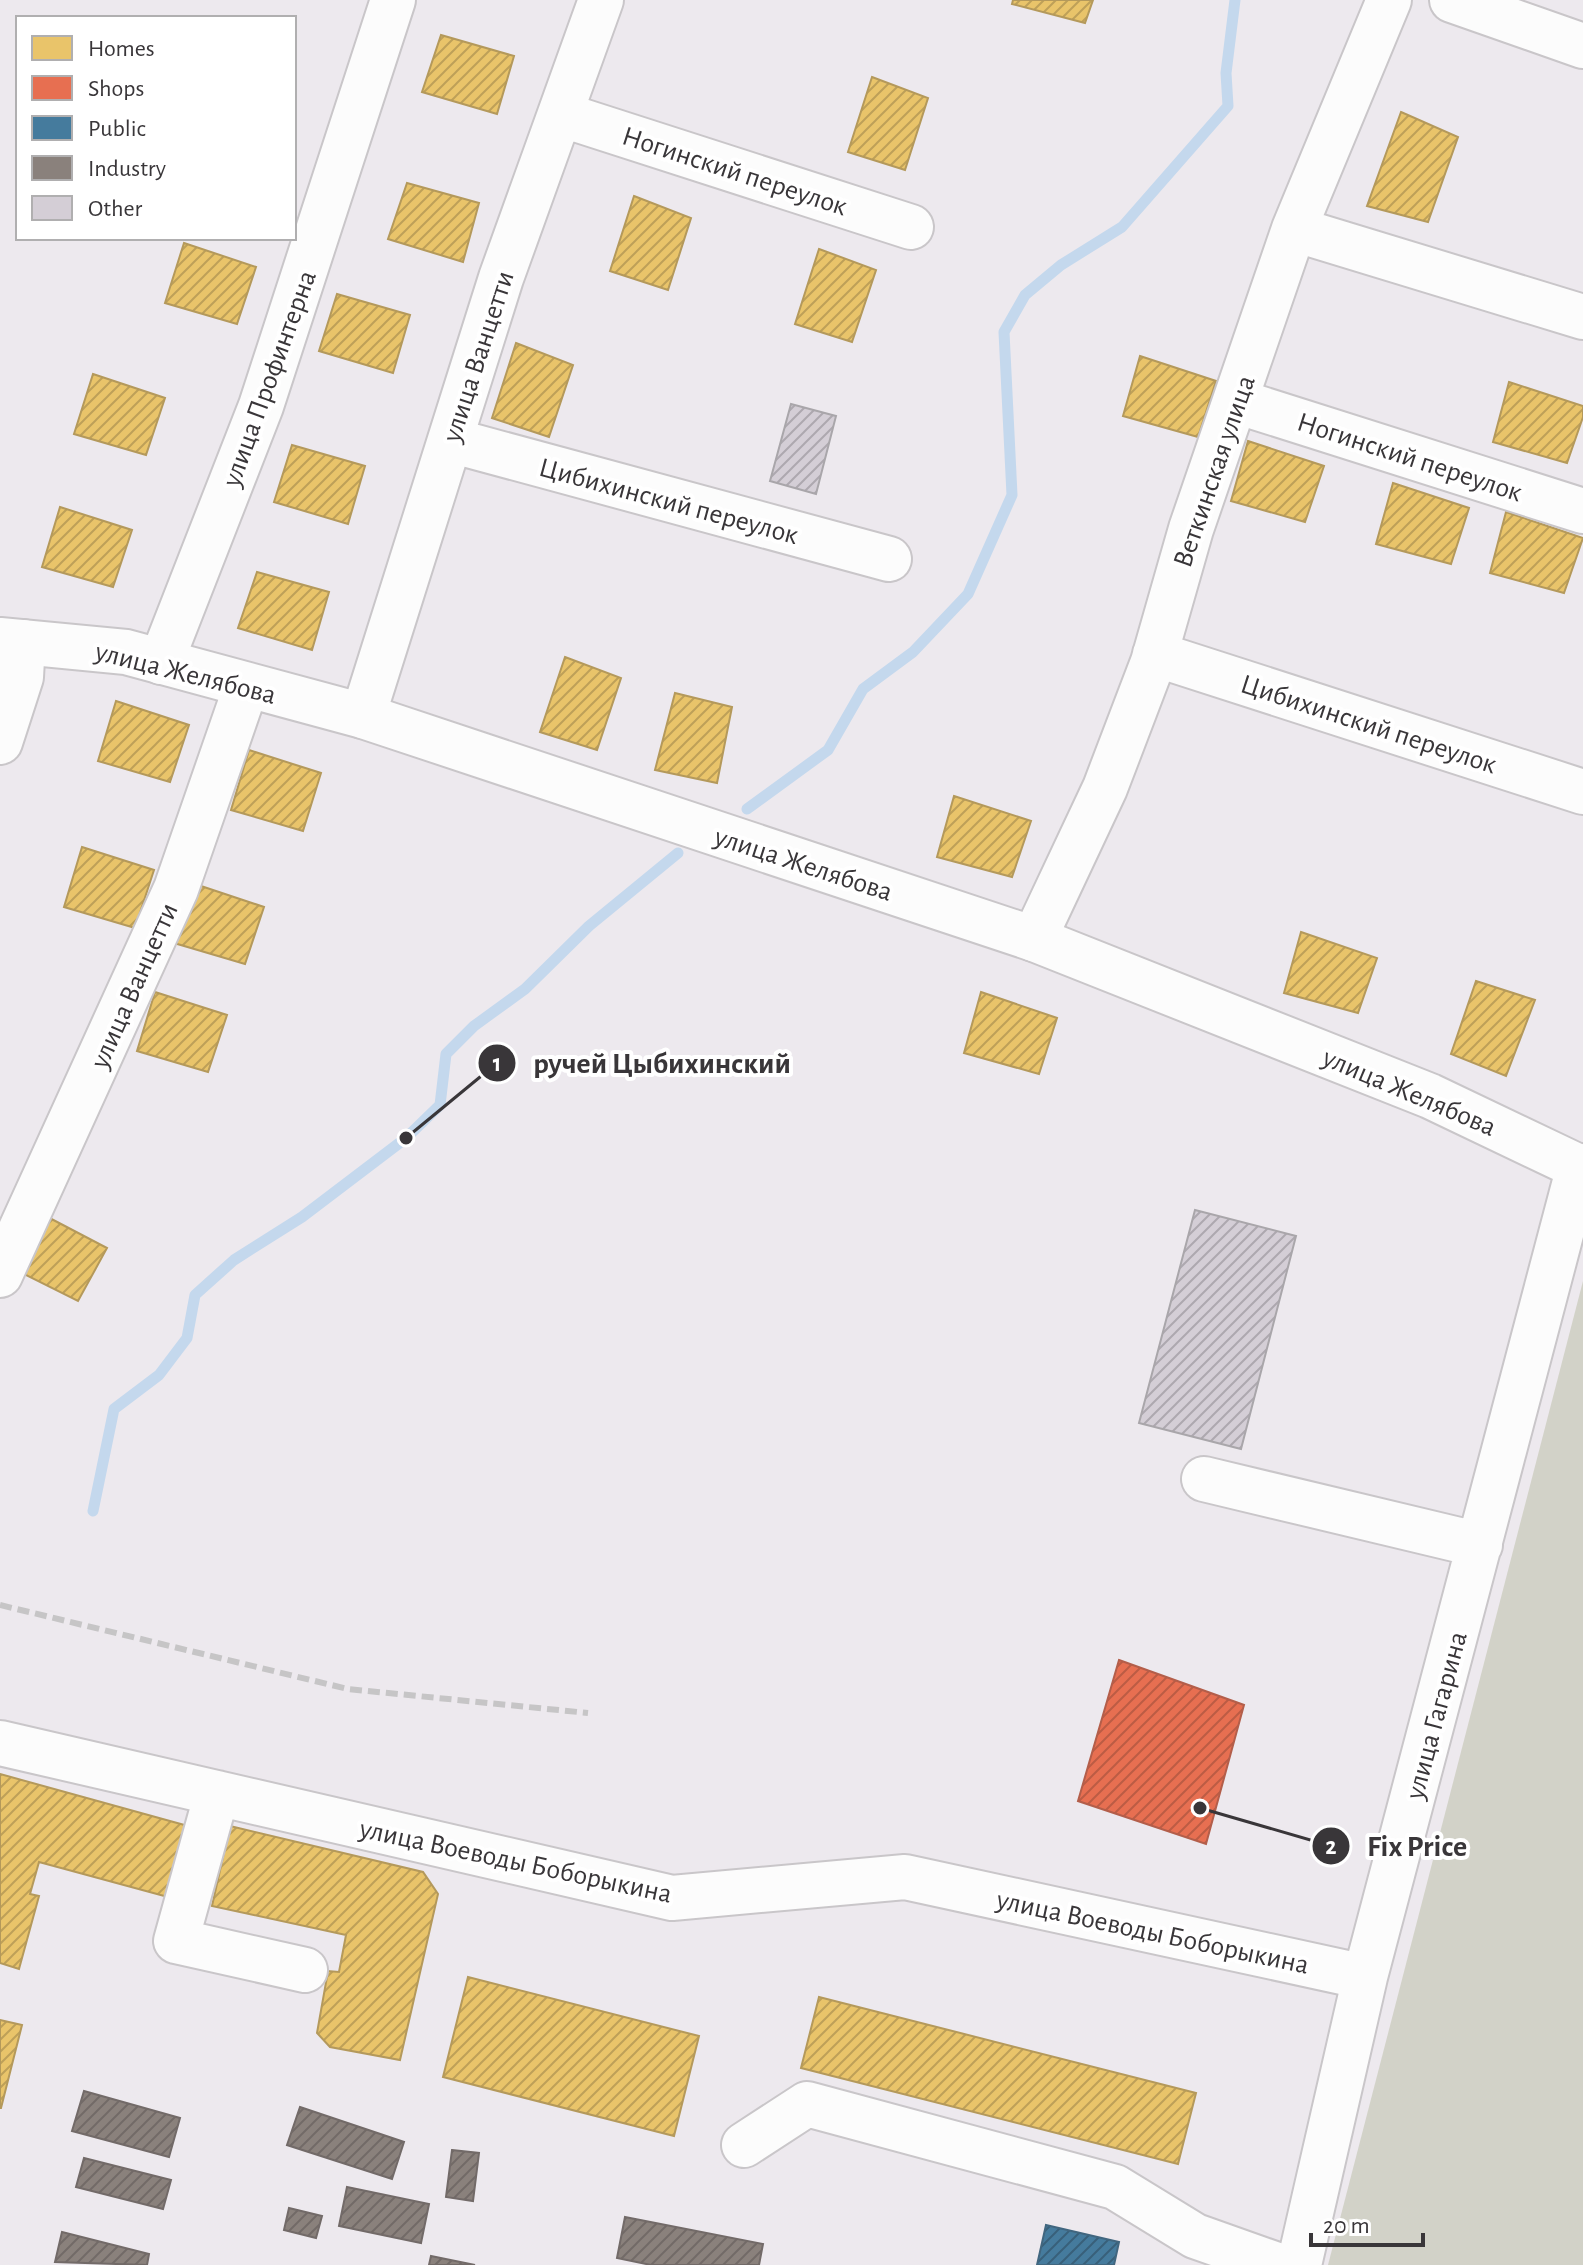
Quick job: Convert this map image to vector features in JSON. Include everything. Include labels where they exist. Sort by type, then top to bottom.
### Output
[{"type":"street","name":"улица Профинтерна","points":[[161,662],[261,406],[393,0]]},
{"type":"street","name":"улица Ванцетти","points":[[363,716],[501,278],[601,0]]},
{"type":"street","name":"Веткинская улица","points":[[1034,939],[1105,788],[1155,654],[1191,529],[1294,229],[1389,0]]},
{"type":"street","points":[[1452,0],[1583,46]]},
{"type":"street","name":"Ногинский переулок","points":[[560,114],[911,227]]},
{"type":"street","points":[[1294,229],[1583,317]]},
{"type":"street","name":"Ногинский переулок","points":[[1236,401],[1583,511]]},
{"type":"street","name":"Цибихинский переулок","points":[[450,440],[889,559]]},
{"type":"street","name":"улица Желябова","points":[[12,641],[126,652],[246,687],[363,716],[1034,939],[1430,1096],[1581,1167]]},
{"type":"street","points":[[0,742],[21,677],[12,641]]},
{"type":"street","name":"Цибихинский переулок","points":[[1155,654],[1583,792]]},
{"type":"street","name":"улица Ванцетти","points":[[0,1275],[176,889],[246,687]]},
{"type":"street","name":"улица Гагарина","points":[[1299,2265],[1365,1977],[1581,1167]]},
{"type":"street","points":[[1204,1479],[1480,1545]]},
{"type":"street","name":"улица Воеводы Боборыкина","points":[[0,1743],[672,1898],[905,1877],[1365,1977]]},
{"type":"street","points":[[217,1793],[176,1941],[305,1970]]},
{"type":"street","points":[[744,2145],[807,2104],[1115,2187],[1195,2236],[1277,2265]]},
{"type":"shaded area","points":[[1583,1281],[1583,2265],[1328,2265]]},
{"type":"building: Homes","points":[[1013,0],[1093,0],[1085,23],[1012,4]]},
{"type":"building: Homes","points":[[441,35],[514,56],[497,114],[422,92]]},
{"type":"building: Homes","points":[[872,77],[928,98],[905,170],[848,152]]},
{"type":"building: Homes","points":[[1401,112],[1458,137],[1428,222],[1367,206]]},
{"type":"building: Homes","points":[[407,183],[479,203],[463,262],[388,239]]},
{"type":"building: Homes","points":[[634,196],[691,218],[668,290],[610,271]]},
{"type":"building: Homes","points":[[184,243],[256,267],[237,324],[165,303]]},
{"type":"building: Homes","points":[[819,249],[876,270],[852,342],[795,324]]},
{"type":"building: Homes","points":[[337,294],[410,315],[393,373],[319,351]]},
{"type":"building: Homes","points":[[516,343],[573,365],[549,437],[492,418]]},
{"type":"building: Homes","points":[[1140,356],[1216,381],[1198,437],[1123,416]]},
{"type":"building: Homes","points":[[93,374],[165,398],[146,455],[74,434]]},
{"type":"building: Homes","points":[[1509,382],[1583,406],[1583,417],[1567,463],[1493,442]]},
{"type":"building: Homes","points":[[1248,441],[1324,466],[1305,522],[1231,501]]},
{"type":"building: Homes","points":[[292,445],[365,466],[348,524],[274,502]]},
{"type":"building: Homes","points":[[1393,483],[1469,508],[1451,564],[1376,544]]},
{"type":"building: Homes","points":[[60,507],[132,530],[113,587],[42,567]]},
{"type":"building: Homes","points":[[1506,512],[1583,538],[1564,593],[1490,573]]},
{"type":"building: Homes","points":[[257,572],[329,592],[312,650],[238,628]]},
{"type":"building: Homes","points":[[565,657],[621,678],[597,750],[540,732]]},
{"type":"building: Homes","points":[[675,693],[732,707],[717,783],[655,770]]},
{"type":"building: Homes","points":[[116,701],[189,725],[170,782],[98,761]]},
{"type":"building: Homes","points":[[249,750],[321,773],[303,831],[231,810]]},
{"type":"building: Homes","points":[[954,796],[1031,821],[1012,877],[937,857]]},
{"type":"building: Homes","points":[[82,847],[154,870],[135,928],[64,907]]},
{"type":"building: Homes","points":[[192,883],[264,907],[245,964],[174,943]]},
{"type":"building: Homes","points":[[1301,932],[1377,958],[1358,1013],[1284,993]]},
{"type":"building: Homes","points":[[1476,981],[1535,1000],[1506,1076],[1451,1054]]},
{"type":"building: Homes","points":[[155,992],[227,1015],[208,1072],[137,1051]]},
{"type":"building: Homes","points":[[981,992],[1057,1018],[1039,1074],[964,1053]]},
{"type":"building: Homes","points":[[40,1213],[107,1248],[78,1301],[12,1268]]},
{"type":"building: Homes","points":[[0,1774],[188,1826],[168,1897],[39,1862],[30,1894],[39,1896],[19,1969],[0,1963]]},
{"type":"building: Homes","points":[[230,1826],[423,1872],[438,1894],[400,2060],[330,2047],[317,2033],[328,1971],[339,1972],[346,1935],[212,1906]]},
{"type":"building: Homes","points":[[468,1977],[699,2036],[674,2136],[443,2077]]},
{"type":"building: Homes","points":[[819,1997],[1196,2093],[1178,2164],[801,2068]]},
{"type":"building: Homes","points":[[0,2020],[22,2025],[1,2108],[0,2108]]},
{"type":"building: Shops","points":[[1119,1660],[1244,1705],[1206,1844],[1078,1801]]},
{"type":"building: Public","points":[[1046,2225],[1119,2242],[1114,2265],[1037,2265]]},
{"type":"building: Industry","points":[[84,2091],[180,2118],[169,2157],[72,2131]]},
{"type":"building: Industry","points":[[300,2107],[404,2142],[392,2179],[287,2145]]},
{"type":"building: Industry","points":[[452,2150],[479,2153],[473,2201],[446,2197]]},
{"type":"building: Industry","points":[[84,2158],[171,2180],[163,2209],[76,2187]]},
{"type":"building: Industry","points":[[347,2187],[429,2204],[421,2243],[339,2226]]},
{"type":"building: Industry","points":[[289,2208],[322,2216],[316,2238],[284,2230]]},
{"type":"building: Industry","points":[[625,2217],[763,2244],[759,2265],[651,2265],[617,2258]]},
{"type":"building: Industry","points":[[62,2232],[149,2254],[147,2265],[55,2262]]},
{"type":"building: Industry","points":[[431,2256],[475,2265],[429,2265]]},
{"type":"building: Other","points":[[791,404],[836,416],[816,494],[770,481]]},
{"type":"building: Other","points":[[1195,1210],[1296,1236],[1241,1449],[1139,1423]]},
{"type":"waterway","points":[[747,809],[828,750],[863,689],[913,652],[968,594],[1012,495],[1004,332],[1025,295],[1061,265],[1122,227],[1228,106],[1226,73],[1235,0]]},
{"type":"waterway","points":[[93,1511],[114,1409],[159,1375],[187,1338],[195,1295],[234,1260],[302,1217],[406,1138],[440,1105],[446,1054],[474,1026],[525,989],[589,926],[678,853]]},
{"type":"railway","points":[[0,1605],[348,1689],[588,1713]]},
{"type":"place","name":"ручей Цыбихинский","points":[[406,1138]]},
{"type":"place","name":"Fix Price","points":[[1200,1808]]}]
